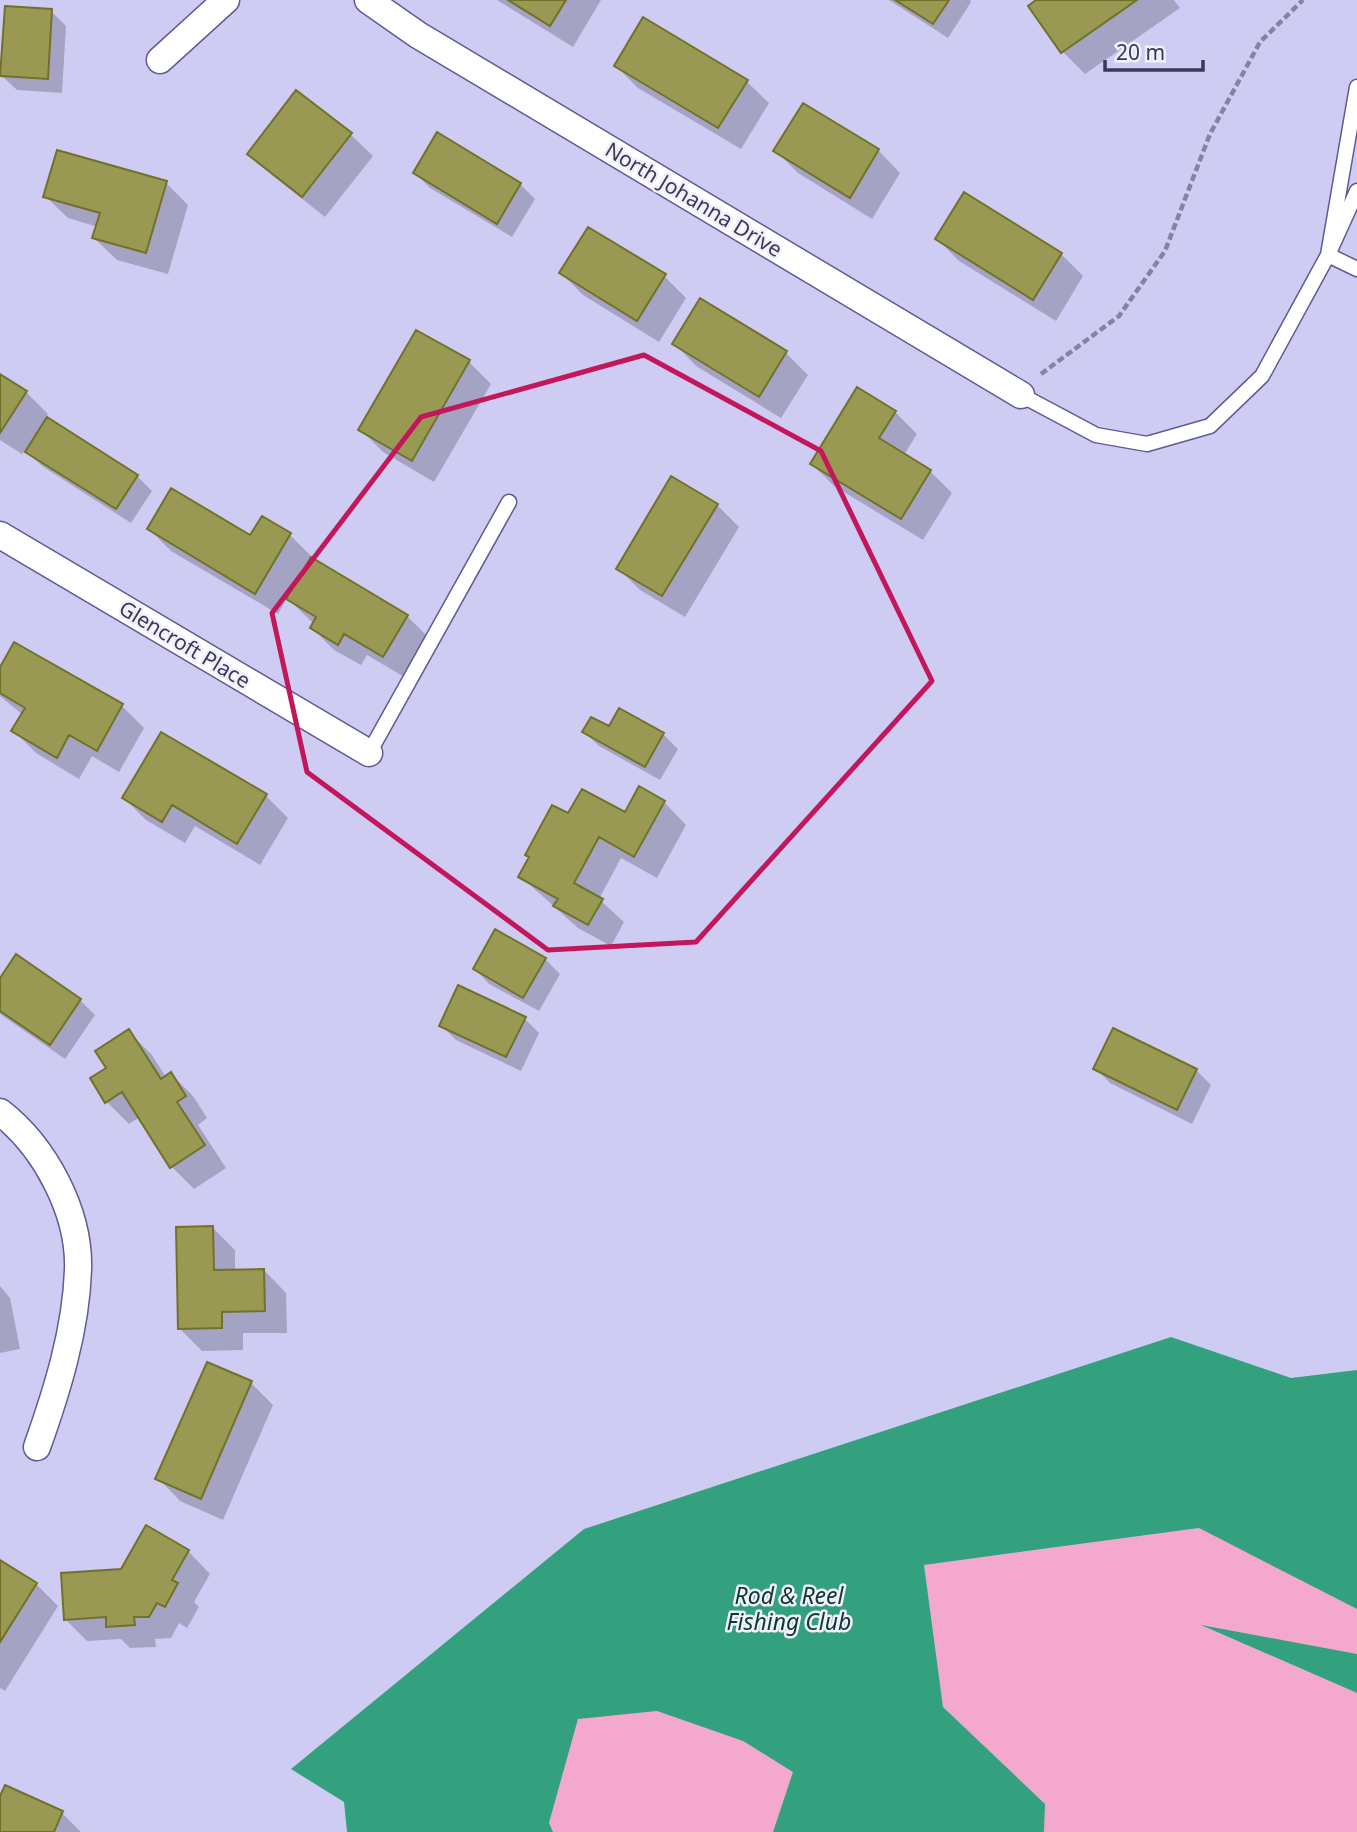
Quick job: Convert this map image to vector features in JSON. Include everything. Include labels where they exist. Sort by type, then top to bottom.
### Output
[{"type":"street","points":[[160,60],[226,0]]},
{"type":"street","name":"North Johanna Drive","points":[[368,0],[418,34],[1021,395]]},
{"type":"street","name":"Glencroft Place","points":[[0,535],[369,753]]},
{"type":"street","points":[[0,1112],[43,1159],[61,1193],[73,1230],[78,1269],[71,1326],[54,1399],[37,1447]]},
{"type":"lane","points":[[1328,255],[1357,87]]},
{"type":"lane","points":[[1021,395],[1096,436],[1147,444],[1210,426],[1262,376],[1328,255],[1357,191]]},
{"type":"lane","points":[[1328,255],[1357,269]]},
{"type":"lane","points":[[369,753],[509,502]]},
{"type":"path","points":[[1021,395],[1042,372],[1119,316],[1165,251],[1210,134],[1260,42],[1303,0]]},
{"type":"highlighted area","points":[[644,355],[821,451],[932,681],[696,942],[548,950],[307,772],[272,613],[421,417]]},
{"type":"shaded area","points":[[1200,1528],[1357,1609],[1357,1654],[1205,1627],[1357,1693],[1357,1832],[1044,1832],[1044,1804],[943,1707],[924,1565]]},
{"type":"shaded area","points":[[657,1711],[743,1741],[793,1772],[773,1832],[553,1832],[549,1824],[578,1718]]},
{"type":"water","name":"Rod & Reel Fishing Club","points":[[1171,1337],[1291,1378],[1357,1370],[1357,1609],[1199,1528],[924,1565],[943,1707],[1045,1804],[1044,1832],[773,1832],[793,1772],[743,1741],[657,1711],[578,1719],[549,1823],[553,1832],[347,1832],[344,1802],[291,1769],[584,1529]]},
{"type":"water","points":[[1201,1625],[1357,1654],[1357,1693]]},
{"type":"building","points":[[508,0],[566,0],[550,26]]},
{"type":"building","points":[[895,0],[949,0],[933,24]]},
{"type":"building","points":[[1036,0],[1137,0],[1061,53],[1028,6]]},
{"type":"building","points":[[5,6],[52,9],[48,79],[0,76]]},
{"type":"building","points":[[643,17],[748,80],[718,128],[614,66]]},
{"type":"building","points":[[296,90],[352,133],[302,197],[247,154]]},
{"type":"building","points":[[803,103],[879,149],[850,198],[773,151]]},
{"type":"building","points":[[437,132],[521,183],[497,224],[413,173]]},
{"type":"building","points":[[57,150],[167,181],[146,253],[92,238],[100,213],[43,197]]},
{"type":"building","points":[[964,192],[1062,253],[1033,300],[935,239]]},
{"type":"building","points":[[588,227],[666,274],[637,321],[559,273]]},
{"type":"building","points":[[700,298],[787,351],[759,397],[672,344]]},
{"type":"building","points":[[416,330],[470,360],[412,461],[358,430]]},
{"type":"building","points":[[0,374],[27,391],[0,433]]},
{"type":"building","points":[[857,387],[896,411],[879,438],[931,470],[901,519],[810,464]]},
{"type":"building","points":[[47,417],[138,475],[116,509],[25,452]]},
{"type":"building","points":[[671,476],[718,504],[662,596],[616,569]]},
{"type":"building","points":[[171,488],[250,535],[262,516],[291,533],[255,594],[147,529]]},
{"type":"building","points":[[311,557],[408,615],[383,657],[344,634],[338,645],[310,628],[316,617],[286,599]]},
{"type":"building","points":[[14,642],[123,704],[97,751],[69,735],[57,758],[11,731],[25,708],[0,693],[0,667]]},
{"type":"building","points":[[619,708],[664,733],[645,767],[582,732],[591,717],[609,726]]},
{"type":"building","points":[[161,732],[267,794],[237,844],[172,805],[162,822],[122,798]]},
{"type":"building","points":[[639,786],[665,801],[634,857],[599,837],[574,883],[603,899],[588,925],[553,906],[558,899],[518,877],[529,857],[525,855],[552,805],[568,813],[582,789],[625,812]]},
{"type":"building","points":[[495,929],[546,958],[523,998],[473,969]]},
{"type":"building","points":[[16,954],[81,999],[50,1045],[0,1011],[0,978]]},
{"type":"building","points":[[458,985],[526,1017],[506,1057],[439,1026]]},
{"type":"building","points":[[1113,1028],[1197,1069],[1177,1110],[1093,1069]]},
{"type":"building","points":[[129,1029],[161,1079],[171,1072],[186,1096],[177,1102],[205,1145],[170,1168],[122,1092],[105,1103],[90,1078],[106,1068],[95,1051]]},
{"type":"building","points":[[213,1226],[214,1270],[264,1269],[265,1311],[222,1312],[222,1328],[178,1329],[176,1227]]},
{"type":"building","points":[[207,1362],[252,1381],[201,1499],[155,1479]]},
{"type":"building","points":[[146,1525],[189,1550],[172,1580],[178,1583],[165,1607],[157,1603],[149,1617],[134,1617],[135,1625],[106,1627],[106,1617],[64,1620],[61,1573],[121,1569]]},
{"type":"building","points":[[0,1560],[37,1583],[0,1642]]},
{"type":"building","points":[[5,1785],[63,1811],[54,1832],[0,1832],[0,1796]]}]
